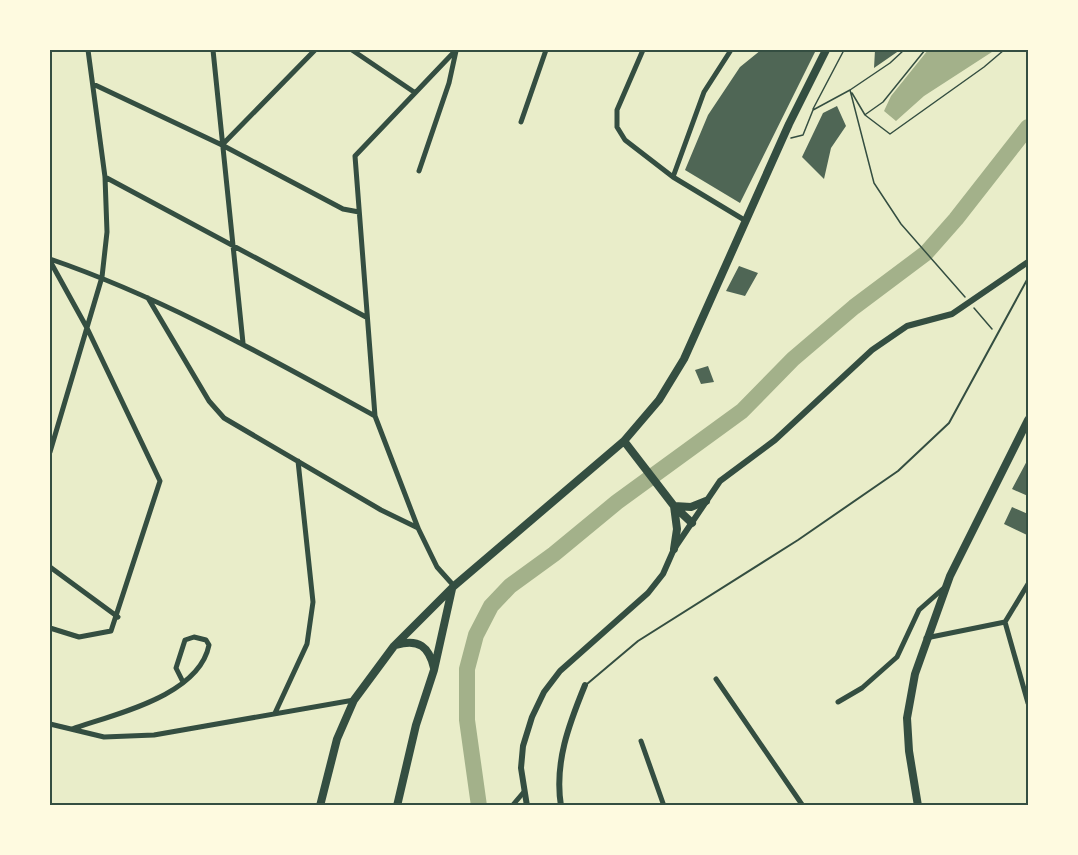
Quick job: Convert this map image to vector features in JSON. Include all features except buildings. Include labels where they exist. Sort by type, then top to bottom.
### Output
[{"type":"main road","points":[[319,805],[337,739],[354,700],[394,646],[453,587],[624,441],[659,400],[684,359],[825,50]]},
{"type":"main road","points":[[918,806],[909,751],[907,718],[915,674],[946,586],[1029,420]]},
{"type":"main road","points":[[624,441],[672,503],[692,523]]},
{"type":"main road","points":[[672,503],[691,507],[706,501]]},
{"type":"main road","points":[[672,503],[677,529],[674,549]]},
{"type":"main road","points":[[397,806],[416,724],[434,670],[453,587]]},
{"type":"main road","points":[[394,646],[406,642],[423,645],[428,651],[434,670]]},
{"type":"street","points":[[50,452],[102,277],[107,232],[105,177],[88,50]]},
{"type":"street","points":[[213,50],[243,344]]},
{"type":"street","points":[[222,145],[315,50]]},
{"type":"street","points":[[352,50],[414,92]]},
{"type":"street","points":[[453,587],[437,567],[418,528],[375,416],[355,156],[456,50]]},
{"type":"street","points":[[419,171],[449,83],[456,50]]},
{"type":"street","points":[[521,122],[546,50]]},
{"type":"street","points":[[643,50],[617,110],[617,126],[625,140],[673,177],[746,221]]},
{"type":"street","points":[[673,177],[704,92],[731,50]]},
{"type":"street","points":[[93,84],[222,145],[343,209],[359,212]]},
{"type":"street","points":[[105,177],[366,317]]},
{"type":"street","points":[[50,260],[102,277],[148,298],[243,344],[375,416]]},
{"type":"street","points":[[50,260],[87,328],[160,481],[118,617],[111,632],[79,637],[50,628]]},
{"type":"street","points":[[527,806],[523,793],[521,768],[524,746],[532,717],[544,692],[560,671],[648,593],[663,574],[674,549],[720,481],[775,441],[872,350],[908,326],[952,314],[1029,262]]},
{"type":"street","points":[[148,298],[216,410],[224,418],[381,510],[418,528]]},
{"type":"street","points":[[275,713],[307,644],[313,602],[298,461]]},
{"type":"street","points":[[50,567],[118,617]]},
{"type":"street","points":[[926,638],[1005,622],[1029,584]]},
{"type":"street","points":[[838,702],[862,688],[897,657],[919,610],[946,586]]},
{"type":"street","points":[[1005,622],[1029,703]]},
{"type":"street","points":[[70,730],[168,695],[183,682],[208,654],[209,645],[206,640],[194,637],[185,640],[176,668],[183,682]]},
{"type":"street","points":[[717,679],[802,806]]},
{"type":"street","points":[[561,806],[561,757],[585,685]]},
{"type":"street","points":[[50,724],[104,737],[154,735],[354,700]]},
{"type":"street","points":[[641,741],[664,806]]},
{"type":"street","points":[[512,806],[523,793]]},
{"type":"lane","points":[[585,685],[639,641],[798,540],[898,471],[949,423],[1029,278]]},
{"type":"path","points":[[784,136],[794,139],[803,135],[813,110],[844,50]]},
{"type":"path","points":[[813,110],[850,90],[890,63],[904,50]]},
{"type":"path","points":[[865,115],[883,102],[925,50]]},
{"type":"path","points":[[850,90],[865,115],[890,134],[984,68],[1004,50]]},
{"type":"path","points":[[850,90],[874,183],[901,224],[995,332]]},
{"type":"shaded area","points":[[928,50],[995,50],[924,96],[896,121],[884,111],[891,96]]},
{"type":"waterway","points":[[479,806],[467,720],[467,669],[476,635],[491,606],[510,586],[554,554],[617,502],[742,411],[793,359],[854,307],[926,253],[956,219],[1028,127]]}]
